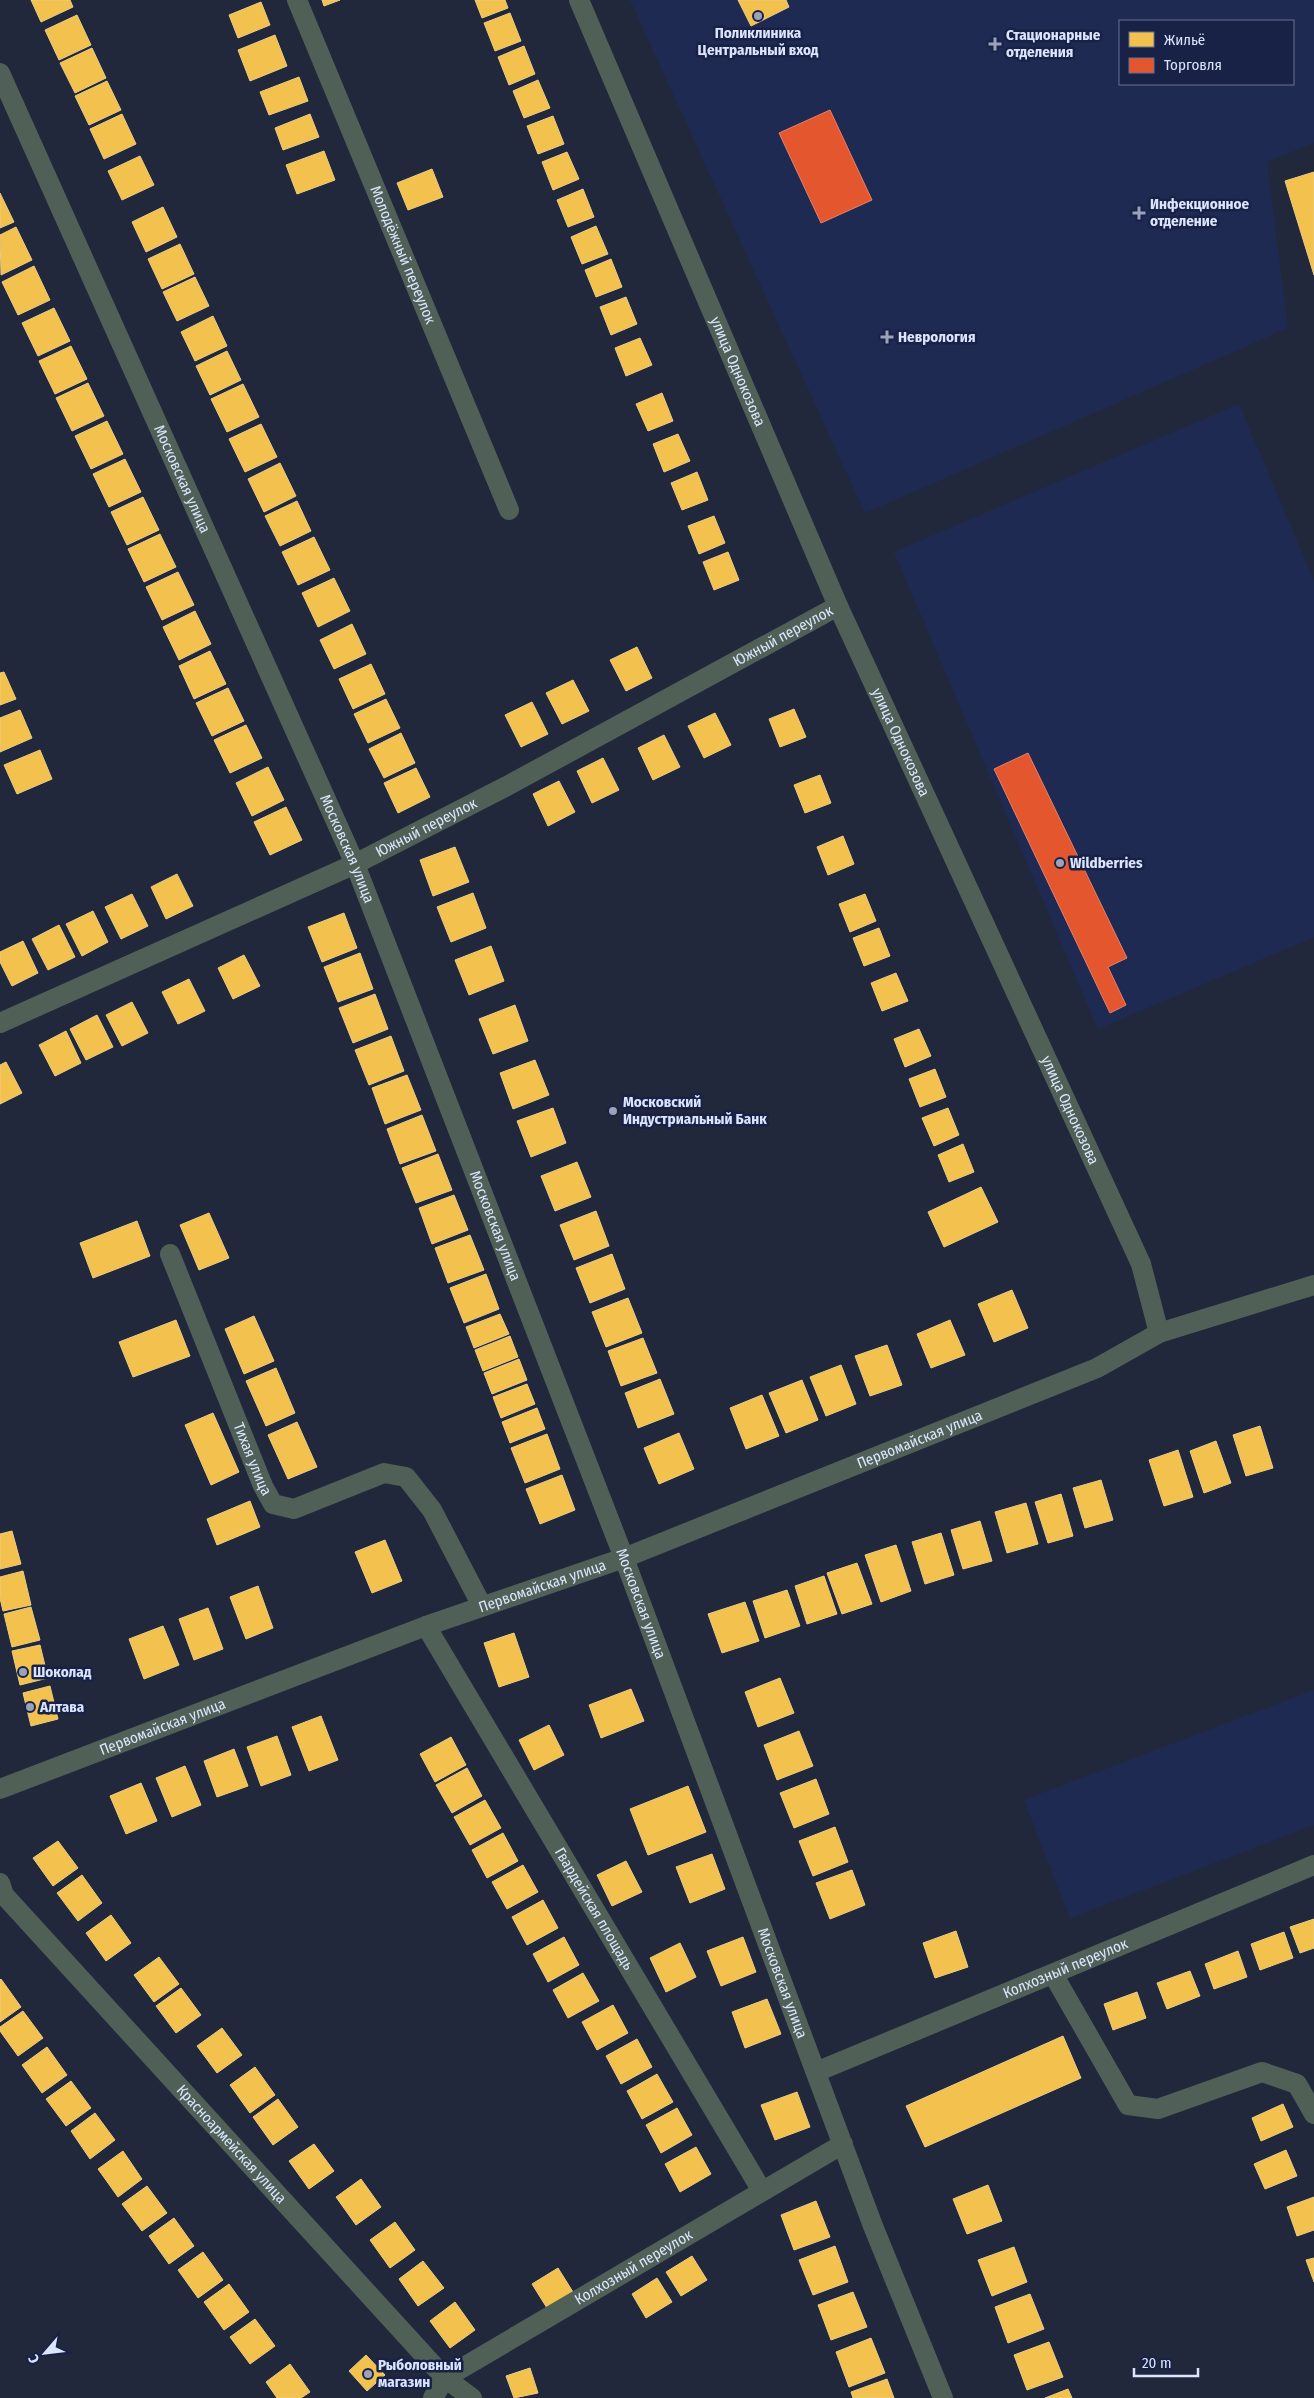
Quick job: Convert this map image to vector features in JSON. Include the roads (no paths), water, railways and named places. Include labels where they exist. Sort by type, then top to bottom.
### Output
[{"type":"street","name":"Молодёжный переулок","points":[[297,0],[509,510]]},
{"type":"street","name":"улица Однокозова","points":[[580,0],[838,606],[1141,1264],[1160,1333]]},
{"type":"street","name":"Московская улица","points":[[0,73],[355,864],[624,1558],[843,2144],[943,2398]]},
{"type":"street","name":"Южный переулок","points":[[0,1023],[355,864],[507,786],[838,606]]},
{"type":"street","name":"Тихая улица","points":[[170,1254],[263,1486],[273,1504],[294,1509],[384,1473],[406,1477],[432,1510],[482,1606]]},
{"type":"street","points":[[1160,1333],[1314,1285]]},
{"type":"street","name":"Первомайская улица","points":[[0,1789],[426,1626],[624,1558],[1097,1368],[1160,1333]]},
{"type":"street","name":"Гвардейская площадь","points":[[426,1626],[762,2191]]},
{"type":"street","name":"Колхозный переулок","points":[[816,2072],[1314,1866]]},
{"type":"street","name":"Красноармейская улица","points":[[0,1883],[4,1895],[445,2378],[472,2398]]},
{"type":"street","points":[[1052,1974],[1128,2105],[1158,2109],[1262,2072],[1297,2084],[1314,2114]]},
{"type":"street","name":"Колхозный переулок","points":[[433,2398],[445,2378],[843,2144]]},
{"type":"place","name":"Поликлиника Центральный вход","points":[[758,16]]},
{"type":"place","name":"Стационарные отделения","points":[[995,44]]},
{"type":"place","name":"Инфекционное отделение","points":[[1139,213]]},
{"type":"place","name":"Неврология","points":[[887,337]]},
{"type":"place","name":"Wildberries","points":[[1060,863]]},
{"type":"place","name":"Московский Индустриальный Банк","points":[[613,1111]]},
{"type":"place","name":"Шоколад","points":[[23,1672]]},
{"type":"place","name":"Алтава","points":[[30,1707]]},
{"type":"place","name":"Рыболовный магазин","points":[[368,2374]]}]
